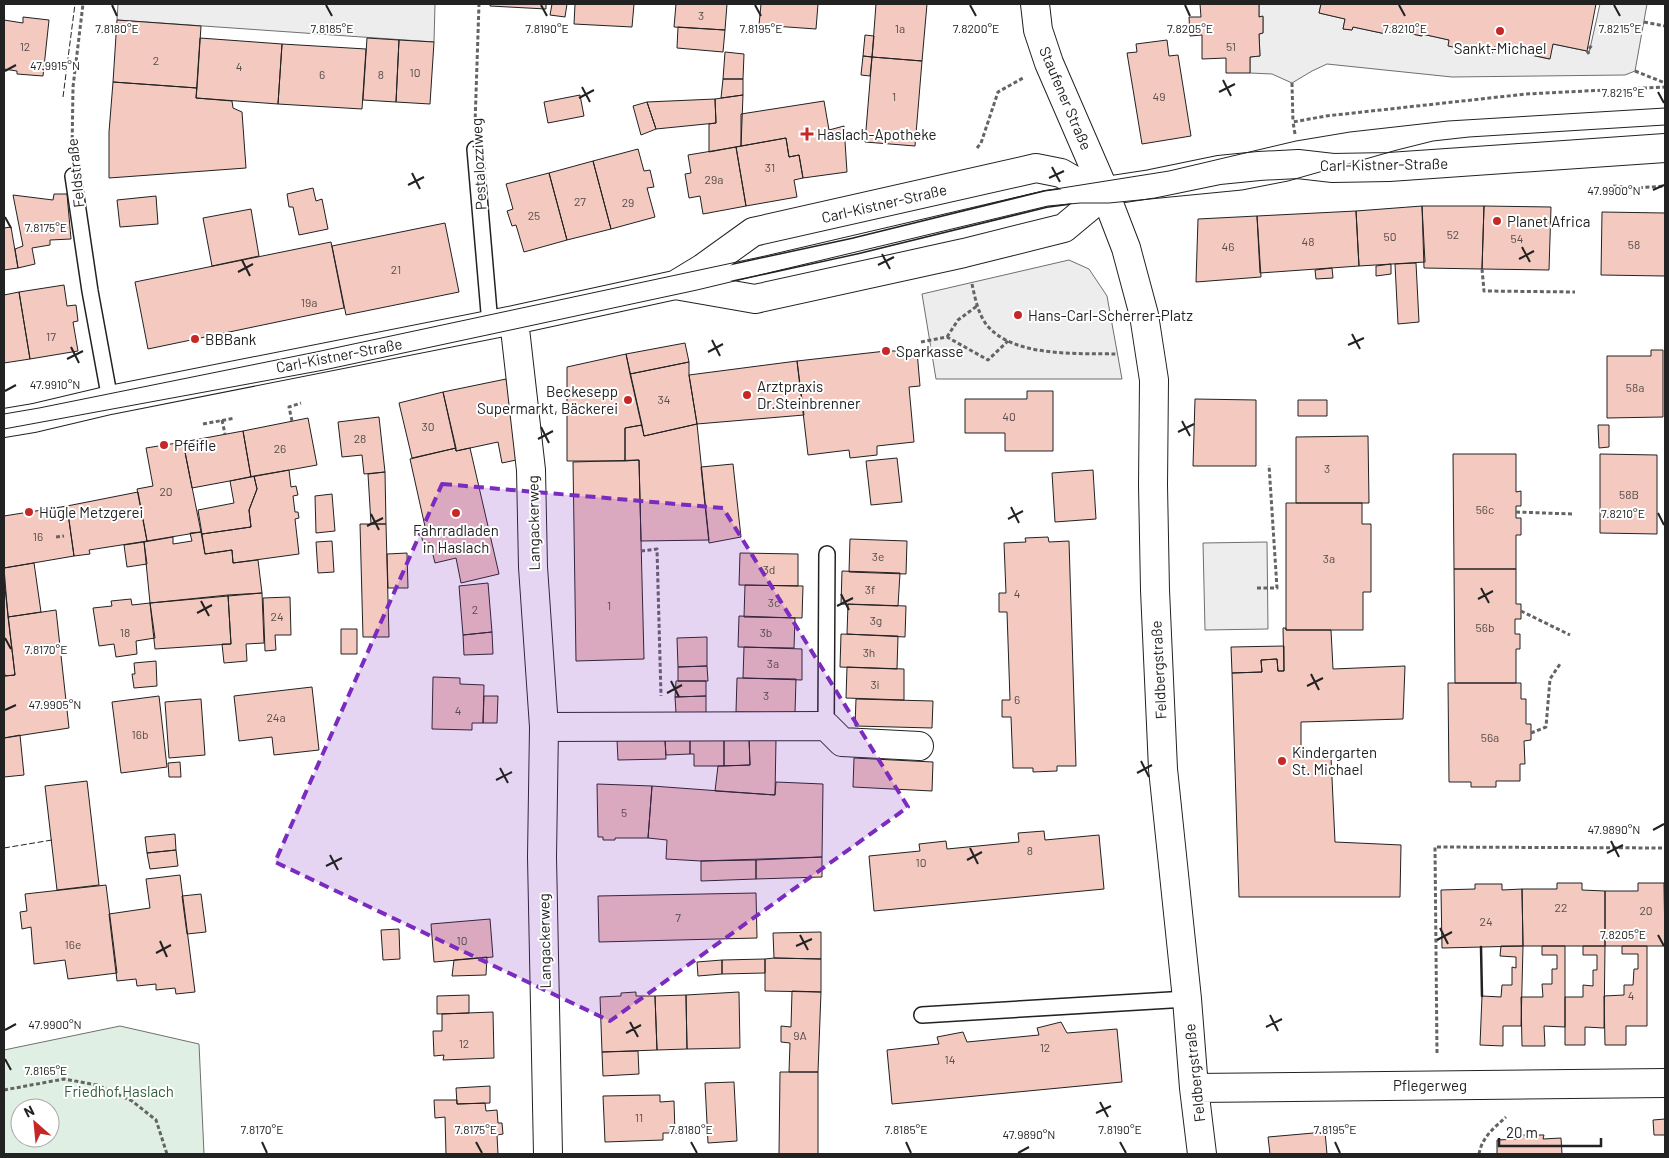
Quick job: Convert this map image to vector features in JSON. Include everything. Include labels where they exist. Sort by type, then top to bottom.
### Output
[{"type":"street","name":"Staufener Straße","points":[[1035,4],[1038,30],[1049,62],[1105,191]]},
{"type":"street","name":"Carl-Kistner-Straße","points":[[4,423],[675,285],[703,268],[753,232],[1036,168],[1061,173],[1082,185],[1105,191],[1219,170],[1298,164],[1332,168],[1389,167],[1665,148]]},
{"type":"street","name":"Carl-Kistner-Straße","points":[[675,285],[754,299],[964,253],[1064,228],[1094,203],[1105,191]]},
{"type":"street","name":"Feldbergstraße","points":[[1105,191],[1126,248],[1144,315],[1154,380],[1154,580],[1163,769],[1202,1154]]},
{"type":"street","name":"Langackerweg","points":[[502,322],[532,470],[533,566],[544,727],[542,857],[548,1154]]},
{"type":"street","points":[[544,727],[826,726],[842,742],[920,746]]},
{"type":"street","name":"Pflegerweg","points":[[1194,1088],[1665,1083]]},
{"type":"lane","name":"Pestalozziweg","points":[[474,149],[502,322]]},
{"type":"lane","name":"Feldstraße","points":[[73,176],[90,291],[110,400]]},
{"type":"lane","points":[[675,285],[766,267],[1046,199],[1105,191]]},
{"type":"lane","points":[[826,726],[827,554]]},
{"type":"lane","points":[[922,1016],[1187,999]]},
{"type":"path","name":"Feldstraße","points":[[73,176],[71,134],[73,87],[83,4]]},
{"type":"path","name":"Pestalozziweg","points":[[474,149],[479,4]]},
{"type":"path","points":[[1644,22],[1665,26]]},
{"type":"path","points":[[1589,54],[1587,51],[1592,45]]},
{"type":"path","points":[[954,187],[981,143],[998,92],[1049,62]]},
{"type":"path","points":[[1635,71],[1665,85]]},
{"type":"path","points":[[1292,84],[1293,122],[1298,164]]},
{"type":"path","points":[[1293,122],[1326,116],[1526,94],[1665,85]]},
{"type":"path","points":[[1608,185],[1636,188],[1665,186]]},
{"type":"path","points":[[964,253],[977,306],[986,324],[1008,341],[1048,352],[1150,354]]},
{"type":"path","points":[[1482,269],[1484,291],[1575,292]]},
{"type":"path","points":[[947,337],[958,320],[977,306]]},
{"type":"path","points":[[921,342],[947,337],[988,360],[1008,341]]},
{"type":"path","points":[[292,421],[289,407],[301,404]]},
{"type":"path","points":[[203,424],[235,418]]},
{"type":"path","points":[[222,420],[225,434]]},
{"type":"path","points":[[1257,588],[1277,588],[1269,464]]},
{"type":"path","points":[[1516,512],[1572,514]]},
{"type":"path","points":[[56,537],[64,536]]},
{"type":"path","points":[[641,551],[657,549],[662,727]]},
{"type":"path","points":[[1521,611],[1570,635]]},
{"type":"path","points":[[1531,733],[1546,727],[1550,679],[1560,664]]},
{"type":"path","points":[[1438,1085],[1435,847],[1665,848]]},
{"type":"path","points":[[4,1090],[64,1079],[97,1085],[132,1101],[156,1120],[167,1154]]},
{"type":"path","points":[[1479,1154],[1480,1146],[1486,1136],[1513,1109],[1518,1085]]},
{"type":"highlighted area","points":[[442,484],[723,508],[908,807],[610,1021],[275,862]]},
{"type":"green space","name":"Friedhof Haslach","points":[[120,1026],[199,1044],[204,1154],[4,1154],[4,1050]]},
{"type":"shaded area","points":[[118,4],[435,4],[434,42],[117,20]]},
{"type":"shaded area","points":[[1259,4],[1321,4],[1319,13],[1345,19],[1343,29],[1352,30],[1353,27],[1386,34],[1388,27],[1413,32],[1413,34],[1421,36],[1422,34],[1449,40],[1458,46],[1491,54],[1494,47],[1549,59],[1553,44],[1589,53],[1600,4],[1647,4],[1635,71],[1625,75],[1452,77],[1327,64],[1292,83],[1272,74],[1250,73],[1250,57],[1260,56],[1259,34],[1263,33],[1263,17],[1259,17]]},
{"type":"shaded area","name":"Hans-Carl-Scherrer-Platz","points":[[1069,260],[1089,269],[1107,296],[1122,379],[936,379],[922,294]]},
{"type":"shaded area","points":[[1267,542],[1268,629],[1205,630],[1203,543]]},
{"type":"building","points":[[490,4],[546,4],[546,9],[490,6]]},
{"type":"building","points":[[552,4],[567,4],[565,17],[550,15]]},
{"type":"building","points":[[575,4],[634,4],[632,27],[574,24]]},
{"type":"building","points":[[676,4],[727,4],[725,30],[674,27]]},
{"type":"building","points":[[761,4],[818,4],[816,29],[759,25]]},
{"type":"building","points":[[876,4],[927,4],[922,61],[872,57]]},
{"type":"building","points":[[1200,4],[1259,4],[1259,17],[1263,16],[1263,33],[1259,34],[1260,56],[1250,57],[1250,73],[1226,73],[1226,58],[1202,59],[1202,35],[1190,36],[1189,17],[1201,17]]},
{"type":"building","name":"Sankt-Michael","points":[[1321,4],[1596,4],[1587,51],[1553,44],[1550,59],[1494,47],[1492,54],[1458,46],[1458,48],[1448,46],[1449,40],[1422,34],[1422,36],[1412,34],[1413,32],[1388,27],[1386,34],[1353,27],[1352,30],[1343,29],[1345,19],[1319,13]]},
{"type":"building","points":[[23,17],[49,20],[43,76],[17,74],[17,71],[4,69],[4,20],[23,23]]},
{"type":"building","points":[[117,20],[201,26],[197,88],[113,82]]},
{"type":"building","points":[[678,27],[725,30],[723,52],[677,48]]},
{"type":"building","points":[[865,35],[874,36],[872,57],[863,56]]},
{"type":"building","points":[[200,38],[282,44],[278,104],[196,98]]},
{"type":"building","points":[[367,38],[399,40],[396,102],[363,100]]},
{"type":"building","points":[[399,40],[434,42],[430,104],[396,102]]},
{"type":"building","points":[[1167,40],[1169,56],[1178,55],[1191,136],[1142,144],[1127,53],[1137,52],[1136,44]]},
{"type":"building","points":[[282,44],[366,49],[362,109],[278,104]]},
{"type":"building","points":[[725,52],[744,54],[743,79],[723,79]]},
{"type":"building","points":[[863,56],[872,57],[870,76],[861,75]]},
{"type":"building","points":[[872,57],[922,61],[915,146],[865,142]]},
{"type":"building","points":[[723,79],[743,79],[743,95],[721,98]]},
{"type":"building","points":[[113,82],[197,88],[196,98],[232,101],[233,108],[242,112],[246,168],[109,178],[109,132]]},
{"type":"building","points":[[580,95],[584,116],[548,123],[544,102]]},
{"type":"building","points":[[743,95],[741,146],[709,152],[709,124],[716,123],[715,99]]},
{"type":"building","points":[[715,99],[716,123],[656,129],[647,102]]},
{"type":"building","points":[[824,101],[829,130],[844,126],[847,172],[803,178],[799,155],[789,157],[786,138],[741,146],[741,114]]},
{"type":"building","points":[[647,102],[656,129],[641,135],[633,106]]},
{"type":"building","points":[[786,138],[789,157],[799,155],[803,178],[794,180],[797,197],[746,206],[736,147]]},
{"type":"building","points":[[736,147],[746,206],[703,214],[700,196],[689,198],[685,174],[691,173],[688,155]]},
{"type":"building","points":[[638,149],[644,171],[650,170],[654,187],[647,188],[655,217],[611,229],[593,161]]},
{"type":"building","points":[[593,161],[611,229],[567,240],[549,173]]},
{"type":"building","points":[[549,173],[567,240],[524,252],[516,225],[512,226],[507,211],[513,209],[506,184]]},
{"type":"building","points":[[313,188],[316,201],[322,199],[328,229],[299,235],[293,207],[289,207],[287,194]]},
{"type":"building","points":[[54,194],[67,194],[71,239],[50,240],[50,245],[32,248],[35,264],[18,268],[15,249],[23,246],[13,195],[53,200]]},
{"type":"building","points":[[156,196],[158,224],[120,227],[117,200]]},
{"type":"building","points":[[1422,206],[1484,206],[1482,269],[1424,268]]},
{"type":"building","points":[[1422,206],[1425,262],[1359,266],[1356,211]]},
{"type":"building","points":[[1484,206],[1551,207],[1549,270],[1482,269]]},
{"type":"building","points":[[251,209],[259,256],[212,266],[203,218]]},
{"type":"building","points":[[1356,211],[1359,266],[1260,273],[1257,216]]},
{"type":"building","points":[[1602,212],[1665,213],[1665,276],[1601,275]]},
{"type":"building","points":[[1257,216],[1261,277],[1196,282],[1198,219]]},
{"type":"building","points":[[445,223],[459,292],[346,315],[332,246]]},
{"type":"building","points":[[11,227],[18,268],[4,270],[4,228]]},
{"type":"building","points":[[331,242],[344,308],[148,349],[135,282]]},
{"type":"building","points":[[1416,263],[1419,322],[1398,324],[1395,264]]},
{"type":"building","points":[[1391,264],[1391,274],[1376,276],[1376,266]]},
{"type":"building","points":[[1332,268],[1333,278],[1316,279],[1315,270]]},
{"type":"building","points":[[64,285],[67,306],[76,305],[78,321],[73,322],[78,351],[30,359],[19,292]]},
{"type":"building","points":[[19,292],[30,359],[4,363],[4,295]]},
{"type":"building","points":[[685,343],[689,362],[630,374],[626,354]]},
{"type":"building","points":[[1651,350],[1663,350],[1663,417],[1607,418],[1607,356],[1651,356]]},
{"type":"building","points":[[886,351],[917,351],[920,386],[909,387],[914,442],[877,446],[877,455],[850,458],[849,450],[808,455],[797,361]]},
{"type":"building","points":[[626,354],[642,425],[625,428],[625,461],[567,461],[567,367]]},
{"type":"building","name":"Arztpraxis Dr.Steinbrenner","points":[[797,361],[804,415],[697,424],[689,375]]},
{"type":"building","points":[[689,362],[689,375],[697,424],[644,436],[630,374]]},
{"type":"building","points":[[506,379],[521,459],[502,463],[498,442],[456,451],[443,392]]},
{"type":"building","points":[[1027,391],[1053,391],[1053,451],[1005,451],[1005,433],[965,433],[965,399],[1027,399]]},
{"type":"building","points":[[443,392],[456,448],[412,458],[399,403]]},
{"type":"building","points":[[1195,399],[1256,400],[1256,466],[1193,466]]},
{"type":"building","points":[[1298,400],[1327,400],[1327,416],[1298,416]]},
{"type":"building","points":[[379,417],[385,472],[364,474],[362,455],[342,457],[338,422]]},
{"type":"building","points":[[308,418],[317,465],[251,477],[243,431]]},
{"type":"building","points":[[697,424],[709,540],[641,541],[639,460],[625,461],[625,428],[642,425],[644,436]]},
{"type":"building","points":[[1598,425],[1609,425],[1609,447],[1599,448]]},
{"type":"building","points":[[243,431],[251,477],[192,488],[183,442]]},
{"type":"building","points":[[1368,436],[1369,503],[1296,503],[1296,437]]},
{"type":"building","points":[[183,442],[201,532],[147,541],[137,489],[153,486],[146,448]]},
{"type":"building","points":[[456,448],[456,451],[470,448],[499,574],[461,583],[456,558],[435,563],[430,543],[423,544],[421,532],[426,531],[410,459]]},
{"type":"building","points":[[1453,454],[1516,454],[1516,492],[1521,491],[1521,506],[1516,506],[1516,518],[1521,518],[1521,535],[1516,535],[1516,569],[1454,569]]},
{"type":"building","points":[[1600,454],[1657,455],[1657,534],[1600,533]]},
{"type":"building","points":[[897,458],[902,502],[871,505],[866,461]]},
{"type":"building","points":[[639,460],[644,659],[576,661],[573,462]]},
{"type":"building","points":[[733,464],[741,537],[709,543],[701,467]]},
{"type":"building","points":[[289,470],[291,487],[296,486],[298,495],[293,496],[295,512],[298,512],[299,518],[295,519],[299,554],[233,563],[232,550],[205,554],[202,534],[251,527],[249,510],[257,489],[254,476]]},
{"type":"building","points":[[1093,470],[1096,519],[1055,522],[1052,473]]},
{"type":"building","points":[[385,472],[386,524],[371,524],[368,474]]},
{"type":"building","points":[[254,476],[257,489],[249,510],[251,527],[202,534],[198,510],[234,503],[230,481]]},
{"type":"building","points":[[138,492],[147,541],[89,550],[90,554],[74,556],[67,506]]},
{"type":"building","points":[[332,494],[335,531],[316,533],[315,496]]},
{"type":"building","points":[[1286,503],[1362,503],[1362,524],[1371,524],[1371,592],[1363,592],[1363,630],[1286,630]]},
{"type":"building","points":[[67,506],[74,556],[4,568],[4,516]]},
{"type":"building","points":[[360,524],[386,524],[389,637],[363,637]]},
{"type":"building","points":[[201,532],[205,554],[232,550],[233,563],[258,560],[262,593],[150,603],[144,542],[173,537],[173,544],[192,541],[190,533]]},
{"type":"building","points":[[1048,537],[1049,542],[1069,541],[1076,766],[1057,766],[1057,771],[1033,772],[1033,768],[1013,768],[1011,717],[1002,717],[1002,700],[1010,700],[1007,612],[999,612],[999,593],[1006,593],[1004,543],[1026,542],[1025,538]]},
{"type":"building","points":[[850,539],[907,541],[906,574],[849,572]]},
{"type":"building","points":[[332,541],[334,572],[318,573],[316,542]]},
{"type":"building","points":[[144,542],[147,564],[127,567],[124,545]]},
{"type":"building","points":[[407,553],[408,588],[388,588],[387,554]]},
{"type":"building","points":[[740,553],[798,554],[798,586],[739,585]]},
{"type":"building","points":[[34,563],[41,612],[8,617],[4,568]]},
{"type":"building","points":[[1454,569],[1516,569],[1516,604],[1521,604],[1521,619],[1515,619],[1515,634],[1520,634],[1520,649],[1516,649],[1516,683],[1455,683]]},
{"type":"building","points":[[842,571],[900,573],[898,606],[841,604]]},
{"type":"building","points":[[4,580],[15,675],[5,676],[4,669]]},
{"type":"building","points":[[488,583],[492,632],[463,635],[459,586]]},
{"type":"building","points":[[745,585],[803,586],[802,618],[744,617]]},
{"type":"building","points":[[262,593],[264,643],[246,644],[247,661],[224,663],[222,644],[231,644],[228,595]]},
{"type":"building","points":[[228,595],[231,644],[155,649],[150,603]]},
{"type":"building","points":[[290,597],[291,635],[275,635],[276,650],[265,651],[263,598]]},
{"type":"building","points":[[131,599],[132,605],[150,603],[155,638],[136,641],[137,654],[116,657],[114,644],[99,646],[93,608],[112,606],[111,601]]},
{"type":"building","points":[[848,604],[906,606],[905,637],[847,634]]},
{"type":"building","points":[[56,610],[69,728],[4,738],[4,676],[15,675],[8,617]]},
{"type":"building","points":[[739,616],[795,618],[794,648],[738,647]]},
{"type":"building","name":"Kindergarten St. Michael","points":[[1283,628],[1286,628],[1286,630],[1331,630],[1333,669],[1405,666],[1403,719],[1301,722],[1301,759],[1331,757],[1335,842],[1401,845],[1400,897],[1239,897],[1232,673],[1262,672],[1261,660],[1277,659],[1278,671],[1284,671]]},
{"type":"building","points":[[341,629],[357,629],[357,654],[341,654]]},
{"type":"building","points":[[492,632],[493,654],[464,655],[463,635]]},
{"type":"building","points":[[841,634],[898,636],[897,669],[840,667]]},
{"type":"building","points":[[707,637],[707,666],[678,667],[677,638]]},
{"type":"building","points":[[1284,646],[1284,671],[1278,671],[1277,659],[1261,660],[1262,672],[1232,673],[1231,647]]},
{"type":"building","points":[[744,647],[802,649],[802,680],[743,678]]},
{"type":"building","points":[[156,661],[157,686],[134,688],[132,674],[135,674],[134,663]]},
{"type":"building","points":[[707,666],[708,681],[678,681],[678,667]]},
{"type":"building","points":[[847,667],[904,669],[904,700],[846,698]]},
{"type":"building","points":[[433,677],[460,678],[460,684],[484,685],[483,723],[472,723],[472,730],[432,729]]},
{"type":"building","points":[[737,678],[796,679],[795,713],[736,712]]},
{"type":"building","points":[[676,681],[706,681],[706,696],[675,697]]},
{"type":"building","points":[[1448,683],[1521,683],[1521,699],[1526,699],[1526,724],[1531,724],[1531,740],[1524,741],[1525,764],[1520,764],[1520,781],[1496,781],[1496,787],[1471,787],[1471,782],[1449,782]]},
{"type":"building","points":[[312,687],[319,750],[274,755],[272,737],[239,741],[234,696]]},
{"type":"building","points":[[159,696],[167,767],[121,773],[112,702]]},
{"type":"building","points":[[484,696],[498,696],[497,723],[483,723]]},
{"type":"building","points":[[706,696],[706,713],[676,713],[675,697]]},
{"type":"building","points":[[201,699],[205,755],[169,758],[165,702]]},
{"type":"building","points":[[856,699],[933,701],[932,728],[855,726]]},
{"type":"building","points":[[20,735],[24,775],[4,777],[4,738]]},
{"type":"building","points":[[749,738],[750,765],[724,766],[724,740]]},
{"type":"building","points":[[749,738],[776,739],[775,795],[715,791],[718,766],[750,765]]},
{"type":"building","points":[[617,740],[665,740],[666,759],[618,760]]},
{"type":"building","points":[[665,740],[690,740],[690,754],[666,755]]},
{"type":"building","points":[[690,740],[724,740],[724,766],[694,766],[694,754],[690,754]]},
{"type":"building","points":[[854,758],[933,762],[932,791],[853,787]]},
{"type":"building","points":[[180,762],[181,777],[169,777],[168,763]]},
{"type":"building","points":[[87,781],[99,885],[57,890],[45,786]]},
{"type":"building","points":[[776,782],[823,784],[822,857],[701,861],[666,859],[667,840],[648,838],[652,786],[775,795]]},
{"type":"building","points":[[597,784],[652,786],[648,838],[603,840],[603,837],[598,837]]},
{"type":"building","points":[[1044,831],[1045,840],[1099,835],[1104,889],[874,911],[869,856],[920,851],[919,844],[946,841],[947,849],[1019,842],[1018,833]]},
{"type":"building","points":[[175,834],[176,850],[147,853],[145,837]]},
{"type":"building","points":[[176,850],[178,866],[150,869],[147,853]]},
{"type":"building","points":[[822,857],[822,877],[756,879],[756,860]]},
{"type":"building","points":[[756,860],[756,879],[701,881],[701,861]]},
{"type":"building","points":[[180,875],[195,992],[176,994],[175,988],[156,990],[156,984],[137,986],[136,979],[117,981],[109,914],[150,908],[146,879]]},
{"type":"building","points":[[1557,883],[1582,883],[1582,890],[1605,891],[1605,946],[1523,946],[1522,889],[1557,889]]},
{"type":"building","points":[[1638,883],[1664,883],[1665,946],[1605,946],[1605,891],[1638,891]]},
{"type":"building","points":[[1475,884],[1502,884],[1502,890],[1522,889],[1523,946],[1442,948],[1441,890],[1475,889]]},
{"type":"building","points":[[106,885],[117,973],[68,979],[65,960],[34,964],[31,927],[22,929],[20,912],[27,911],[25,894]]},
{"type":"building","points":[[756,893],[757,938],[599,942],[598,896]]},
{"type":"building","points":[[201,894],[206,932],[187,934],[182,896]]},
{"type":"building","points":[[490,919],[493,957],[434,962],[431,924]]},
{"type":"building","points":[[399,929],[400,959],[383,960],[381,930]]},
{"type":"building","points":[[821,932],[821,959],[774,958],[773,933]]},
{"type":"building","points":[[1501,946],[1523,946],[1521,1026],[1503,1026],[1503,1046],[1480,1045],[1482,996],[1501,997],[1502,985],[1512,985],[1512,967],[1516,968],[1516,957],[1500,956]]},
{"type":"building","points":[[1542,946],[1565,946],[1565,1027],[1544,1026],[1545,1046],[1522,1046],[1521,997],[1543,997],[1542,984],[1552,984],[1552,969],[1557,969],[1557,955],[1542,955]]},
{"type":"building","points":[[1583,946],[1605,946],[1604,1028],[1585,1027],[1585,1045],[1565,1045],[1565,997],[1583,997],[1583,985],[1593,986],[1593,970],[1597,970],[1597,955],[1583,955]]},
{"type":"building","points":[[1622,946],[1647,946],[1647,1026],[1626,1026],[1626,1045],[1605,1045],[1604,996],[1624,995],[1624,985],[1633,985],[1634,969],[1638,969],[1638,954],[1622,954]]},
{"type":"building","points":[[487,957],[486,975],[452,976],[454,960]]},
{"type":"building","points":[[765,959],[821,959],[821,992],[765,991]]},
{"type":"building","points":[[765,959],[765,973],[722,974],[722,960]]},
{"type":"building","points":[[722,960],[722,974],[698,976],[697,962]]},
{"type":"building","points":[[792,991],[821,992],[818,1072],[789,1072],[790,1043],[781,1042],[781,1026],[791,1027]]},
{"type":"building","points":[[636,992],[636,996],[655,996],[657,1050],[602,1052],[600,997],[621,996],[621,993]]},
{"type":"building","points":[[739,992],[740,1048],[687,1049],[686,995]]},
{"type":"building","points":[[469,995],[469,1013],[437,1014],[437,996]]},
{"type":"building","points":[[686,995],[687,1049],[657,1050],[655,996]]},
{"type":"building","points":[[493,1012],[494,1058],[443,1060],[444,1055],[434,1056],[433,1031],[442,1031],[442,1014]]},
{"type":"building","points":[[1061,1022],[1067,1033],[1117,1029],[1122,1082],[892,1104],[887,1050],[939,1044],[937,1037],[963,1032],[967,1042],[1039,1035],[1037,1028]]},
{"type":"building","points":[[638,1051],[639,1074],[603,1076],[602,1052]]},
{"type":"building","points":[[780,1072],[818,1072],[818,1154],[779,1154]]},
{"type":"building","points":[[734,1082],[737,1141],[708,1143],[705,1083]]},
{"type":"building","points":[[490,1086],[490,1103],[457,1104],[456,1088]]},
{"type":"building","points":[[660,1095],[660,1102],[674,1101],[675,1133],[663,1133],[663,1140],[605,1142],[603,1096]]},
{"type":"building","points":[[434,1100],[457,1100],[457,1104],[485,1103],[486,1111],[497,1110],[498,1123],[502,1123],[503,1134],[497,1135],[498,1154],[446,1154],[445,1117],[435,1118]]},
{"type":"building","points":[[1665,1119],[1665,1135],[1654,1135],[1653,1120]]},
{"type":"building","points":[[1325,1132],[1327,1154],[1270,1154],[1268,1137]]},
{"type":"building","points":[[1518,1135],[1544,1135],[1543,1139],[1561,1138],[1562,1154],[1497,1154],[1497,1140],[1518,1139]]},
{"type":"tram line","points":[[4,414],[316,352],[765,256],[1043,191],[1169,171],[1296,141],[1350,132],[1448,121],[1665,108]]},
{"type":"tram line","points":[[4,429],[324,370],[697,290],[1048,206],[1109,203],[1242,190],[1288,181],[1433,141],[1469,137],[1665,125]]},
{"type":"fence","points":[[63,97],[75,4]]},
{"type":"fence","points":[[4,848],[52,840]]},
{"type":"wall","points":[[1481,947],[1482,996]]},
{"type":"place","name":"Sankt-Michael","points":[[1500,31]]},
{"type":"place","name":"Haslach-Apotheke","points":[[807,134]]},
{"type":"place","name":"Planet Africa","points":[[1497,221]]},
{"type":"place","name":"Hans-Carl-Scherrer-Platz","points":[[1018,315]]},
{"type":"place","name":"BBBank","points":[[195,339]]},
{"type":"place","name":"Sparkasse","points":[[886,351]]},
{"type":"place","name":"Arztpraxis Dr.Steinbrenner","points":[[747,395]]},
{"type":"place","name":"Beckesepp Supermarkt, Bäckerei","points":[[628,400]]},
{"type":"place","name":"Pfeifle","points":[[164,445]]},
{"type":"place","name":"Hügle Metzgerei","points":[[29,512]]},
{"type":"place","name":"Fahrradladen in Haslach","points":[[456,513]]},
{"type":"place","name":"Kindergarten St. Michael","points":[[1282,761]]}]
